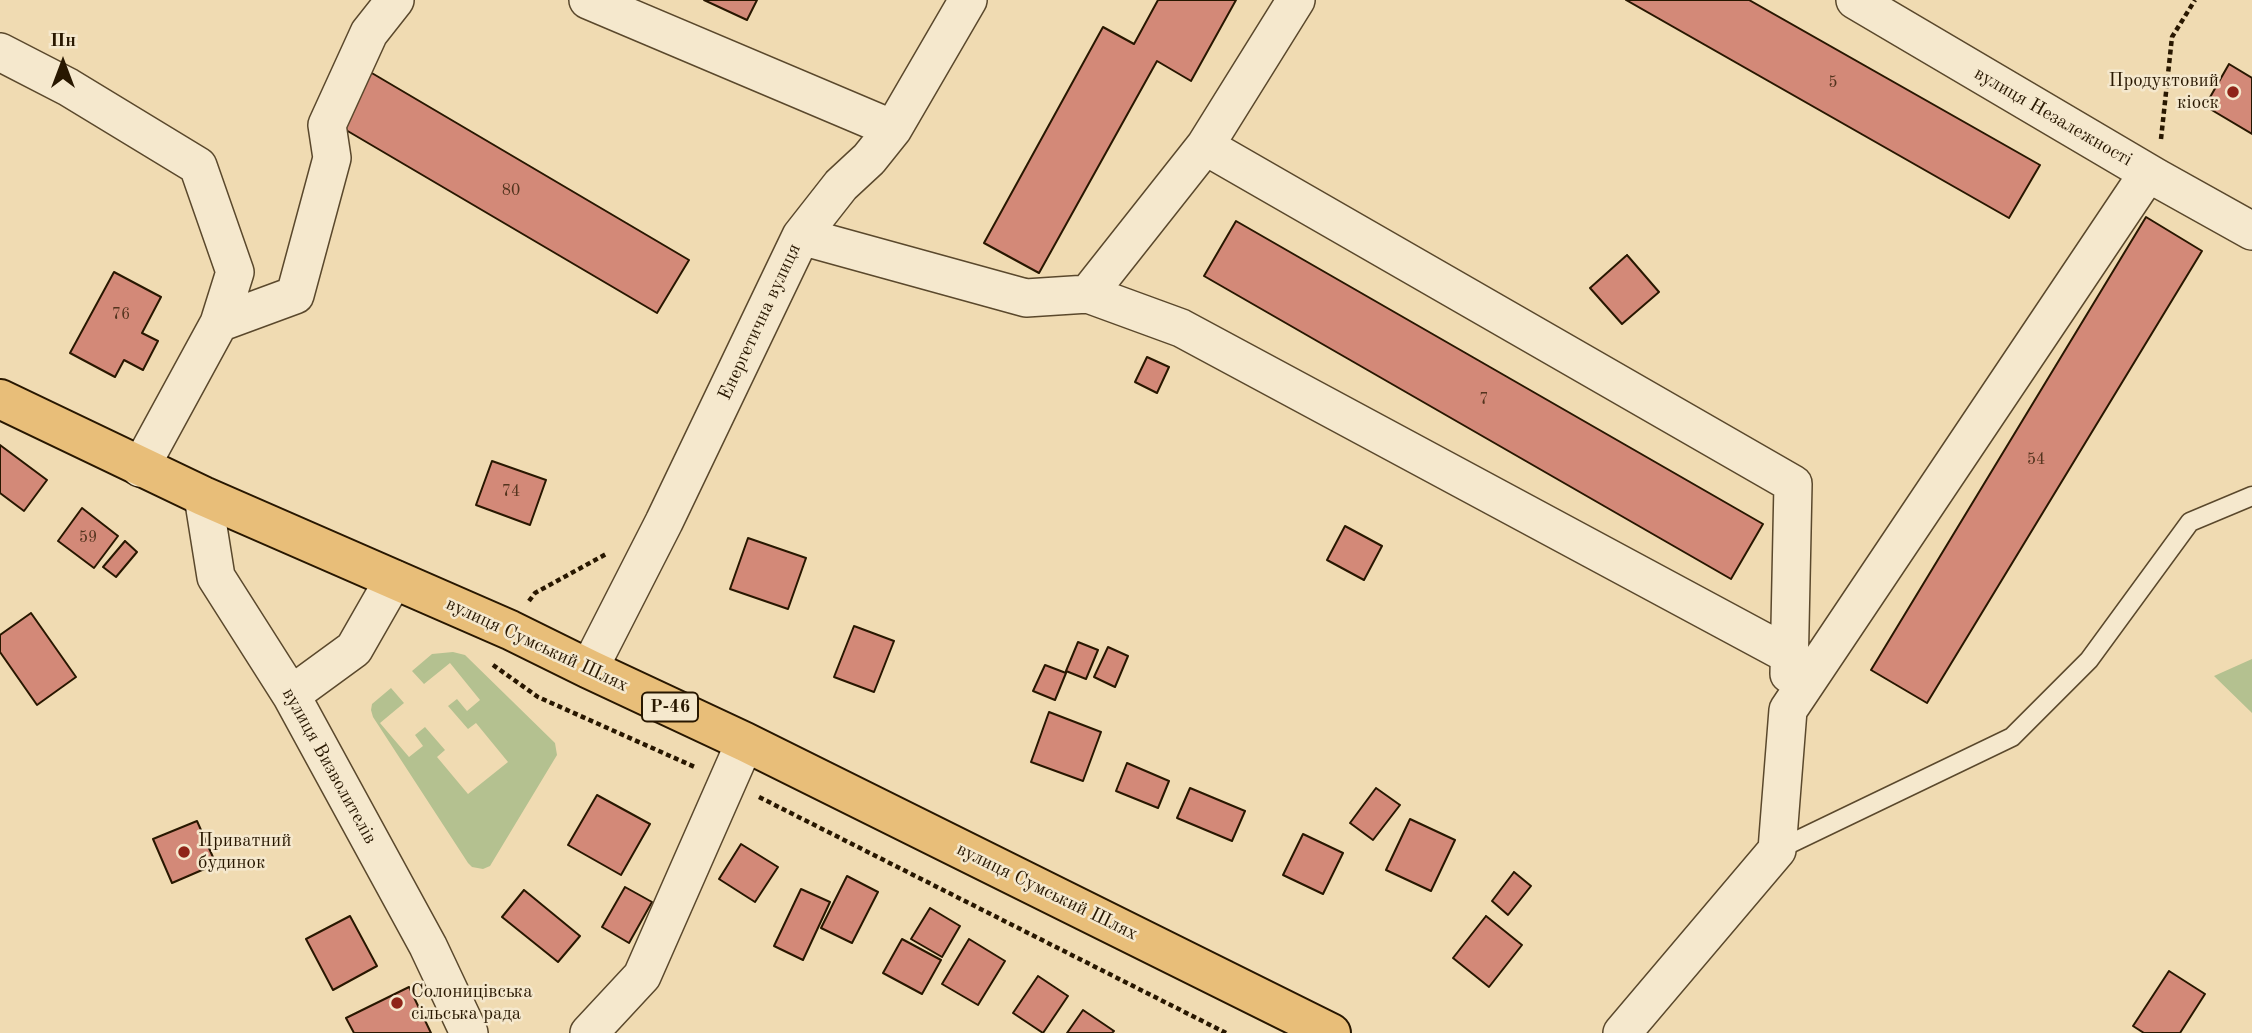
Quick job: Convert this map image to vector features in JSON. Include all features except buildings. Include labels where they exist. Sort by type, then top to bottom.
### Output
[{"type":"main road","name":"вулиця Сумський Шлях","points":[[0,399],[202,496],[510,630],[745,741],[1331,1033]]},
{"type":"street","points":[[219,323],[295,295],[332,158],[327,125],[369,33],[395,0]]},
{"type":"street","points":[[588,0],[893,129]]},
{"type":"street","name":"Енергетична вулиця","points":[[589,669],[664,522],[801,236],[841,185],[869,159],[893,129],[968,0]]},
{"type":"street","points":[[1088,295],[1205,146],[1296,0]]},
{"type":"street","name":"вулиця Незалежності","points":[[1855,0],[2252,231]]},
{"type":"street","points":[[0,52],[68,87],[198,166],[235,272],[219,323],[140,467]]},
{"type":"street","points":[[1205,146],[1793,484],[1788,710],[1777,850],[1622,1033]]},
{"type":"street","points":[[1788,710],[2152,175]]},
{"type":"street","points":[[801,236],[1026,298],[1088,295],[1181,328],[1790,655]]},
{"type":"street","name":"вулиця Визволителів","points":[[202,496],[216,577],[291,695],[428,946],[469,1033]]},
{"type":"street","points":[[291,695],[354,649],[394,579]]},
{"type":"street","points":[[589,1033],[642,976],[745,741]]},
{"type":"lane","points":[[1777,850],[2011,737],[2089,660],[2190,522],[2252,496]]},
{"type":"path","points":[[2152,175],[2172,37],[2195,0]]},
{"type":"path","points":[[582,718],[728,781],[1226,1033]]},
{"type":"green space","points":[[453,652],[465,655],[555,743],[557,755],[490,866],[483,869],[472,867],[468,863],[371,710],[372,704],[391,688],[404,703],[380,723],[409,757],[423,746],[415,735],[425,727],[445,750],[437,757],[468,794],[508,762],[476,723],[468,729],[448,706],[457,699],[467,711],[480,700],[450,663],[424,684],[412,671],[432,654]]},
{"type":"green space","points":[[2252,659],[2252,713],[2214,676]]},
{"type":"place","name":"Продуктовий кіоск","points":[[2233,92]]},
{"type":"place","name":"Приватний будинок","points":[[184,852]]},
{"type":"place","name":"Солоницівська сільська рада","points":[[397,1003]]}]
